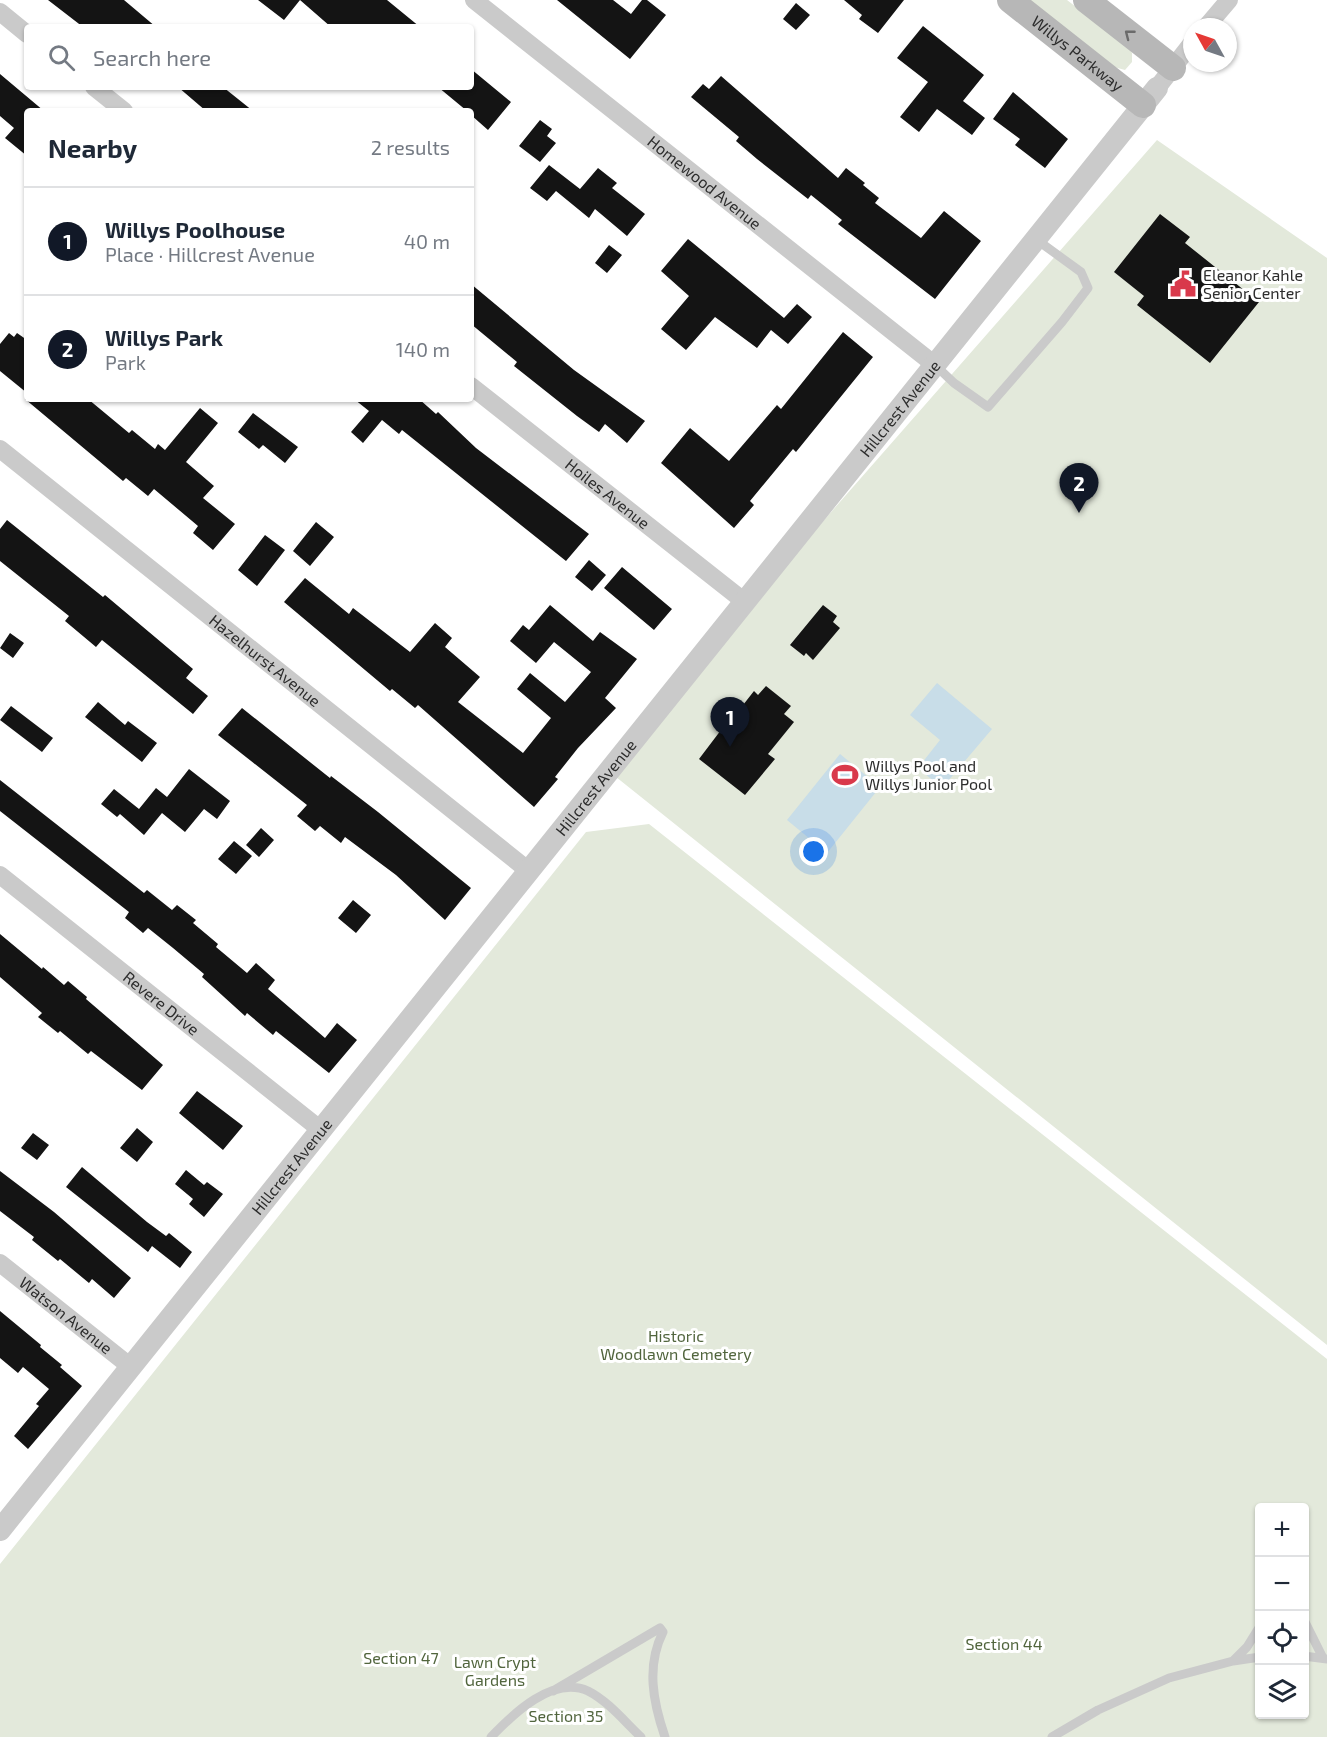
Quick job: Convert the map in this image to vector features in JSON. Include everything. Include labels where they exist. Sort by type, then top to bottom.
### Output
[{"type":"main road","name":"Willys Parkway","points":[[1010,0],[1158,87]]},
{"type":"main road","points":[[1086,0],[1158,87]]},
{"type":"street","name":"Homewood Avenue","points":[[474,0],[935,365]]},
{"type":"street","points":[[1214,18],[1229,0]]},
{"type":"street","points":[[0,12],[24,32]]},
{"type":"street","name":"Hillcrest Avenue","points":[[0,1530],[1183,55]]},
{"type":"street","points":[[98,90],[120,108]]},
{"type":"street","name":"Hoiles Avenue","points":[[474,388],[744,602]]},
{"type":"street","name":"Hazelhurst Avenue","points":[[0,449],[529,871]]},
{"type":"street","name":"Revere Drive","points":[[0,875],[321,1130]]},
{"type":"street","name":"Watson Avenue","points":[[0,1263],[131,1367]]},
{"type":"lane","points":[[935,365],[954,383],[988,407],[1062,322],[1088,288],[1081,272],[1036,239]]},
{"type":"lane","points":[[491,1737],[525,1707],[660,1628],[663,1632],[657,1644],[652,1674],[656,1708],[665,1737]]},
{"type":"lane","points":[[1309,1628],[1325,1659]]},
{"type":"lane","points":[[1233,1661],[1247,1647],[1255,1634]]},
{"type":"lane","points":[[1309,1657],[1325,1659]]},
{"type":"lane","points":[[1052,1737],[1098,1710],[1169,1678],[1233,1661],[1255,1658]]},
{"type":"lane","points":[[553,1691],[574,1688],[590,1692],[641,1737]]},
{"type":"green space","points":[[1029,0],[1067,0],[1129,48],[1132,53],[1132,62],[1125,70],[1114,67]]},
{"type":"green space","points":[[1157,140],[1327,258],[1327,1345],[606,769]]},
{"type":"green space","name":"Historic Woodlawn Cemetery","points":[[649,824],[1327,1359],[1327,1737],[0,1737],[0,1564],[586,832]]},
{"type":"water","points":[[937,683],[992,729],[942,788],[918,768],[940,740],[910,715]]},
{"type":"water","points":[[840,754],[880,787],[827,853],[787,820]]},
{"type":"building","points":[[48,0],[124,0],[152,24],[79,24]]},
{"type":"building","points":[[258,0],[300,0],[284,20]]},
{"type":"building","points":[[300,0],[387,0],[416,24],[328,24]]},
{"type":"building","points":[[557,0],[613,0],[631,14],[642,0],[647,0],[666,15],[630,59]]},
{"type":"building","points":[[844,0],[904,0],[878,33],[859,19],[862,15]]},
{"type":"building","points":[[796,3],[810,15],[796,30],[783,19]]},
{"type":"building","points":[[923,26],[984,75],[963,101],[985,118],[972,135],[937,109],[919,132],[900,117],[928,82],[897,58]]},
{"type":"building","points":[[474,71],[511,102],[488,130],[474,118],[474,108],[463,108],[442,90],[474,90]]},
{"type":"building","points":[[0,74],[40,108],[24,108],[24,154],[5,138],[14,128],[0,116]]},
{"type":"building","points":[[721,76],[838,178],[846,168],[865,183],[863,185],[879,198],[875,203],[921,238],[944,211],[981,241],[935,299],[838,224],[842,220],[811,195],[808,199],[757,159],[736,141],[739,137],[691,97],[703,84],[709,89]]},
{"type":"building","points":[[182,90],[227,90],[249,108],[202,108]]},
{"type":"building","points":[[1013,92],[1068,139],[1045,168],[1015,145],[1020,139],[993,119]]},
{"type":"building","points":[[540,120],[552,129],[547,136],[556,143],[540,162],[519,146]]},
{"type":"building","points":[[549,165],[580,189],[598,168],[617,183],[612,188],[645,214],[627,236],[595,209],[589,218],[556,191],[547,201],[530,188]]},
{"type":"building","name":"Eleanor Kahle Senior Center","points":[[1160,214],[1190,237],[1185,243],[1259,302],[1210,363],[1137,305],[1144,296],[1114,272]]},
{"type":"building","points":[[688,239],[784,318],[797,304],[812,317],[788,344],[771,330],[757,348],[715,317],[686,350],[661,329],[689,296],[661,271]]},
{"type":"building","points":[[609,245],[622,255],[607,273],[595,263]]},
{"type":"building","points":[[474,287],[574,370],[645,421],[627,443],[605,424],[599,432],[514,366],[517,362],[474,326]]},
{"type":"building","points":[[843,332],[873,357],[796,452],[793,449],[750,501],[754,505],[734,528],[661,463],[690,428],[729,461],[777,405],[781,409]]},
{"type":"building","points":[[9,333],[14,337],[17,333],[24,338],[24,391],[0,371],[0,344]]},
{"type":"building","points":[[29,402],[92,402],[129,433],[132,430],[155,449],[158,444],[165,450],[200,408],[218,423],[186,462],[214,486],[203,498],[235,524],[213,550],[193,533],[198,526],[154,489],[148,496],[126,478],[123,481]]},
{"type":"building","points":[[358,402],[422,402],[436,414],[438,412],[476,448],[589,534],[566,561],[402,430],[399,434],[382,420],[363,443],[351,432],[369,411]]},
{"type":"building","points":[[253,413],[298,447],[285,463],[263,445],[259,449],[238,432]]},
{"type":"building","points":[[7,520],[103,597],[105,595],[193,669],[186,678],[208,696],[193,714],[102,640],[96,647],[65,621],[69,616],[0,561],[0,529]]},
{"type":"building","points":[[316,522],[334,537],[310,566],[293,551]]},
{"type":"building","points":[[265,535],[285,550],[257,586],[238,570]]},
{"type":"building","points":[[589,560],[606,575],[592,591],[575,577]]},
{"type":"building","points":[[622,567],[672,609],[654,630],[604,588]]},
{"type":"building","points":[[305,578],[349,614],[353,608],[410,652],[435,623],[452,638],[445,647],[480,677],[458,702],[523,753],[551,718],[517,689],[530,673],[565,702],[591,672],[554,642],[536,663],[510,641],[523,625],[529,630],[550,605],[593,641],[600,632],[637,659],[605,698],[616,708],[578,748],[555,777],[558,779],[534,807],[418,705],[415,708],[392,689],[390,691],[284,602]]},
{"type":"building","points":[[823,605],[837,616],[833,622],[840,628],[813,660],[806,653],[804,656],[790,645]]},
{"type":"building","points":[[10,633],[24,643],[13,658],[0,648]]},
{"type":"building","points":[[766,686],[791,706],[784,714],[794,722],[768,754],[775,759],[745,795],[699,759],[721,730],[718,727],[731,711],[736,714],[754,691],[758,695]]},
{"type":"building","points":[[98,702],[125,725],[128,721],[157,743],[142,762],[85,717]]},
{"type":"building","points":[[11,706],[53,738],[42,752],[0,720]]},
{"type":"building","points":[[242,708],[330,778],[331,776],[378,812],[471,888],[445,920],[396,875],[345,837],[341,843],[320,826],[315,831],[297,816],[307,805],[218,735]]},
{"type":"building","points":[[189,769],[230,801],[217,819],[204,809],[185,832],[162,813],[144,835],[120,814],[117,817],[101,804],[114,789],[139,809],[156,788],[167,797]]},
{"type":"building","points":[[0,780],[144,893],[147,890],[172,910],[177,905],[196,920],[193,923],[218,944],[216,947],[247,973],[256,963],[275,980],[268,989],[325,1038],[337,1023],[357,1040],[329,1073],[276,1031],[273,1035],[247,1013],[245,1016],[202,977],[204,974],[173,948],[148,928],[143,933],[125,918],[129,912],[0,811]]},
{"type":"building","points":[[261,828],[274,840],[259,857],[246,845]]},
{"type":"building","points":[[234,841],[252,856],[236,874],[218,859]]},
{"type":"building","points":[[353,900],[371,915],[356,933],[338,918]]},
{"type":"building","points":[[0,934],[64,985],[68,981],[163,1065],[142,1090],[91,1051],[88,1054],[60,1031],[58,1033],[38,1017],[42,1013],[0,977]]},
{"type":"building","points":[[197,1091],[243,1126],[223,1150],[179,1113]]},
{"type":"building","points":[[137,1128],[153,1142],[137,1162],[120,1148]]},
{"type":"building","points":[[33,1133],[49,1145],[37,1160],[21,1148]]},
{"type":"building","points":[[82,1167],[147,1222],[166,1236],[169,1233],[192,1252],[180,1268],[152,1246],[148,1252],[66,1187]]},
{"type":"building","points":[[186,1170],[204,1185],[207,1182],[223,1194],[204,1217],[189,1204],[193,1199],[175,1184]]},
{"type":"building","points":[[0,1171],[54,1212],[131,1278],[114,1298],[92,1279],[89,1283],[60,1259],[58,1261],[32,1240],[34,1237],[0,1211]]},
{"type":"building","points":[[0,1311],[41,1345],[40,1347],[62,1365],[60,1367],[82,1386],[28,1449],[14,1436],[39,1406],[36,1404],[49,1389],[23,1367],[18,1373],[0,1358]]},
{"type":"place","name":"Eleanor Kahle Senior Center","points":[[1183,284]]},
{"type":"place","name":"Willys Park","points":[[1079,513]]},
{"type":"place","name":"Willys Poolhouse","points":[[730,747]]},
{"type":"place","name":"Willys Pool and Willys Junior Pool","points":[[845,775]]},
{"type":"park label","name":"Section 44","points":[[1004,1644]]},
{"type":"park label","name":"Section 47","points":[[401,1658]]},
{"type":"park label","name":"Lawn Crypt Gardens","points":[[495,1671]]},
{"type":"park label","name":"Section 35","points":[[566,1716]]}]
